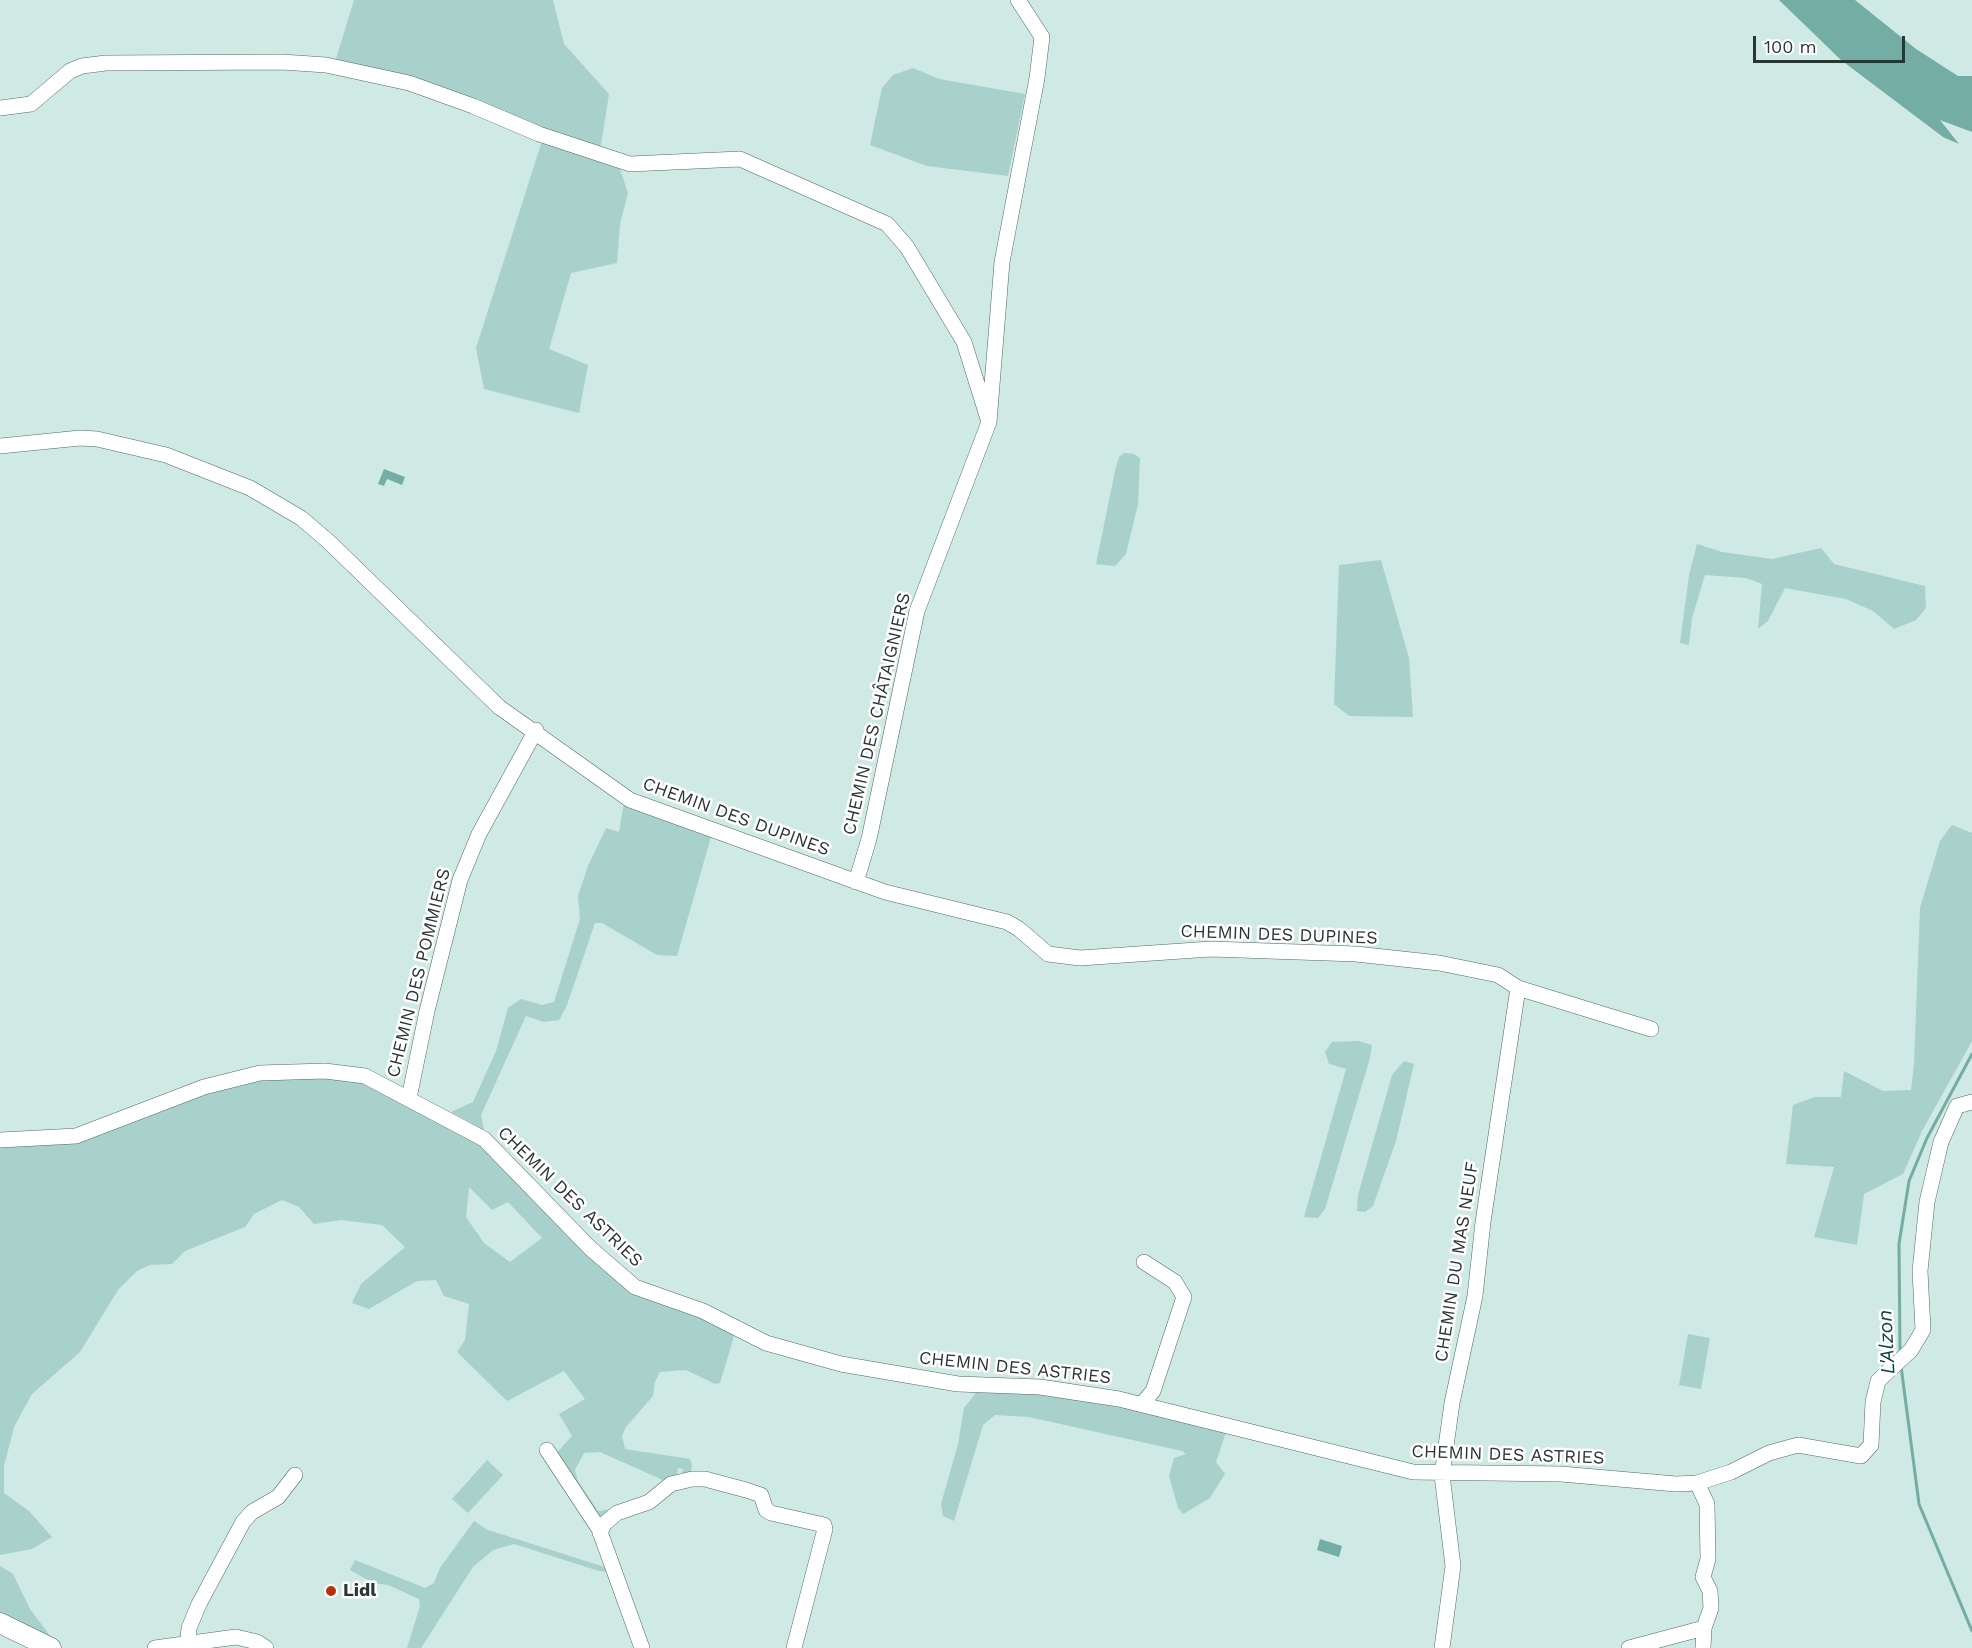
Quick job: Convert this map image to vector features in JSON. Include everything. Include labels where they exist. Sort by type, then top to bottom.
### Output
[{"type":"main road","points":[[0,1623],[51,1648]]},
{"type":"street","name":"CHEMIN DES CHÂTAIGNIERS","points":[[856,882],[869,838],[918,611],[989,422],[1005,241],[1037,78],[1042,37],[1018,0]]},
{"type":"street","points":[[0,108],[31,104],[70,71],[82,66],[273,62],[326,65],[409,83],[600,155],[630,164],[740,159],[887,224],[907,247],[964,342],[989,422]]},
{"type":"street","name":"CHEMIN DES DUPINES","points":[[0,446],[80,438],[97,439],[166,455],[249,488],[301,518],[499,707],[536,730],[630,800],[885,892],[1007,922],[1019,929],[1040,949],[1067,959],[1211,949],[1356,954],[1439,963],[1498,975],[1518,988],[1651,1029]]},
{"type":"street","name":"CHEMIN DES POMMIERS","points":[[409,1098],[427,1011],[460,880],[479,834],[536,730]]},
{"type":"street","name":"CHEMIN DU MAS NEUF","points":[[1442,1648],[1453,1566],[1442,1475],[1452,1403],[1475,1296],[1483,1222],[1518,988]]},
{"type":"street","name":"CHEMIN DES ASTRIES","points":[[0,1140],[76,1136],[204,1087],[272,1071],[325,1071],[365,1076],[484,1139],[590,1248],[635,1287],[703,1311],[766,1342],[841,1364],[958,1384],[1040,1387],[1142,1404],[1413,1472],[1442,1475],[1561,1474],[1676,1484],[1697,1483],[1731,1472],[1769,1453],[1798,1445],[1861,1456],[1870,1444],[1873,1402],[1878,1381],[1911,1350],[1923,1330],[1920,1271],[1927,1202],[1941,1142],[1957,1106],[1972,1102]]},
{"type":"street","points":[[1142,1404],[1153,1391],[1184,1297],[1175,1282],[1144,1262]]},
{"type":"street","points":[[547,1450],[600,1533],[642,1648]]},
{"type":"street","points":[[187,1645],[189,1628],[199,1605],[243,1522],[252,1512],[278,1497],[295,1475]]},
{"type":"street","points":[[600,1533],[611,1517],[649,1502],[671,1484],[692,1479],[705,1479],[761,1495],[766,1510],[771,1513],[824,1525],[825,1529],[794,1648]]},
{"type":"street","points":[[1697,1483],[1707,1504],[1708,1559],[1703,1577],[1710,1591],[1711,1608],[1704,1628],[1703,1648]]},
{"type":"street","points":[[1629,1648],[1704,1628]]},
{"type":"street","points":[[155,1648],[236,1637],[257,1642],[266,1648]]},
{"type":"shaded area","points":[[354,0],[553,0],[564,44],[609,94],[600,151],[335,62]]},
{"type":"shaded area","points":[[1779,0],[1855,0],[1916,49],[1958,76],[1972,76],[1972,132],[1940,120],[1959,144],[1943,137],[1841,60]]},
{"type":"shaded area","points":[[913,68],[939,79],[1025,94],[1008,176],[927,166],[870,145],[882,88],[893,75]]},
{"type":"shaded area","points":[[542,141],[620,169],[628,193],[620,224],[617,263],[571,273],[549,349],[588,365],[579,413],[484,389],[476,348]]},
{"type":"shaded area","points":[[1124,453],[1134,454],[1140,458],[1138,504],[1126,554],[1115,566],[1096,564],[1115,471],[1119,457]]},
{"type":"shaded area","points":[[384,469],[405,477],[402,485],[387,479],[384,486],[378,484]]},
{"type":"shaded area","points":[[1697,544],[1722,552],[1772,559],[1821,548],[1834,564],[1925,586],[1926,608],[1916,620],[1894,629],[1873,611],[1846,599],[1785,588],[1768,621],[1758,629],[1762,584],[1746,578],[1705,575],[1692,618],[1689,645],[1680,643],[1689,575]]},
{"type":"shaded area","points":[[1381,560],[1409,658],[1413,717],[1349,716],[1334,704],[1339,565]]},
{"type":"shaded area","points":[[624,803],[711,837],[677,956],[657,955],[602,923],[595,923],[567,1005],[559,1020],[544,1022],[526,1016],[481,1115],[484,1130],[451,1112],[473,1102],[496,1051],[508,1008],[521,999],[542,1005],[554,1002],[580,919],[578,896],[588,866],[606,828],[619,832]]},
{"type":"shaded area","points":[[1952,825],[1972,833],[1972,1041],[1922,1131],[1903,1174],[1864,1194],[1857,1245],[1814,1237],[1834,1167],[1786,1164],[1793,1105],[1815,1097],[1841,1097],[1844,1071],[1883,1091],[1911,1090],[1920,908],[1940,841]]},
{"type":"shaded area","points":[[1359,1041],[1372,1045],[1370,1058],[1325,1209],[1318,1218],[1304,1217],[1346,1069],[1329,1064],[1325,1052],[1332,1042]]},
{"type":"shaded area","points":[[1404,1061],[1414,1064],[1396,1141],[1373,1206],[1365,1212],[1357,1211],[1358,1195],[1392,1075]]},
{"type":"shaded area","points":[[271,1077],[356,1079],[480,1145],[606,1271],[735,1333],[720,1383],[715,1384],[686,1370],[660,1372],[655,1382],[653,1396],[626,1427],[622,1436],[625,1449],[690,1459],[692,1465],[690,1476],[681,1476],[683,1469],[678,1468],[677,1475],[665,1481],[600,1452],[584,1453],[575,1470],[578,1481],[598,1511],[614,1509],[600,1524],[552,1458],[572,1436],[559,1414],[585,1399],[564,1371],[507,1401],[457,1352],[465,1340],[469,1304],[444,1296],[436,1280],[417,1281],[369,1309],[352,1303],[361,1284],[405,1247],[382,1225],[341,1220],[314,1224],[299,1207],[282,1200],[254,1214],[245,1227],[185,1251],[172,1264],[150,1265],[137,1271],[118,1290],[80,1352],[32,1394],[14,1427],[4,1466],[4,1493],[29,1511],[52,1537],[32,1549],[0,1555],[0,1145],[56,1142],[220,1087]],"holes":[[[469,1187],[492,1210],[508,1202],[542,1238],[510,1262],[484,1243],[466,1217]]]},
{"type":"shaded area","points":[[1688,1334],[1710,1338],[1701,1389],[1679,1385]]},
{"type":"shaded area","points":[[978,1390],[1038,1393],[1122,1407],[1226,1432],[1216,1462],[1225,1474],[1210,1498],[1183,1514],[1178,1508],[1169,1476],[1174,1458],[1186,1454],[1182,1451],[1029,1417],[995,1415],[983,1425],[954,1521],[943,1516],[941,1504],[958,1444],[964,1408]]},
{"type":"shaded area","points":[[487,1460],[503,1475],[468,1513],[452,1499]]},
{"type":"shaded area","points":[[474,1521],[488,1530],[611,1569],[607,1572],[599,1571],[514,1544],[493,1550],[473,1567],[421,1648],[407,1648],[420,1606],[419,1599],[388,1585],[373,1583],[350,1570],[355,1560],[425,1588],[434,1583],[440,1568]]},
{"type":"shaded area","points":[[1320,1539],[1342,1546],[1339,1557],[1317,1550]]},
{"type":"shaded area","points":[[0,1566],[13,1574],[30,1609],[51,1637],[0,1612]]},
{"type":"waterway","name":"L'Alzon","points":[[1900,1353],[1899,1244],[1909,1181],[1927,1138],[1972,1054]]},
{"type":"waterway","name":"L'Alzon","points":[[1901,1366],[1919,1504],[1972,1631]]},
{"type":"place","name":"Lidl","points":[[331,1591]]}]
